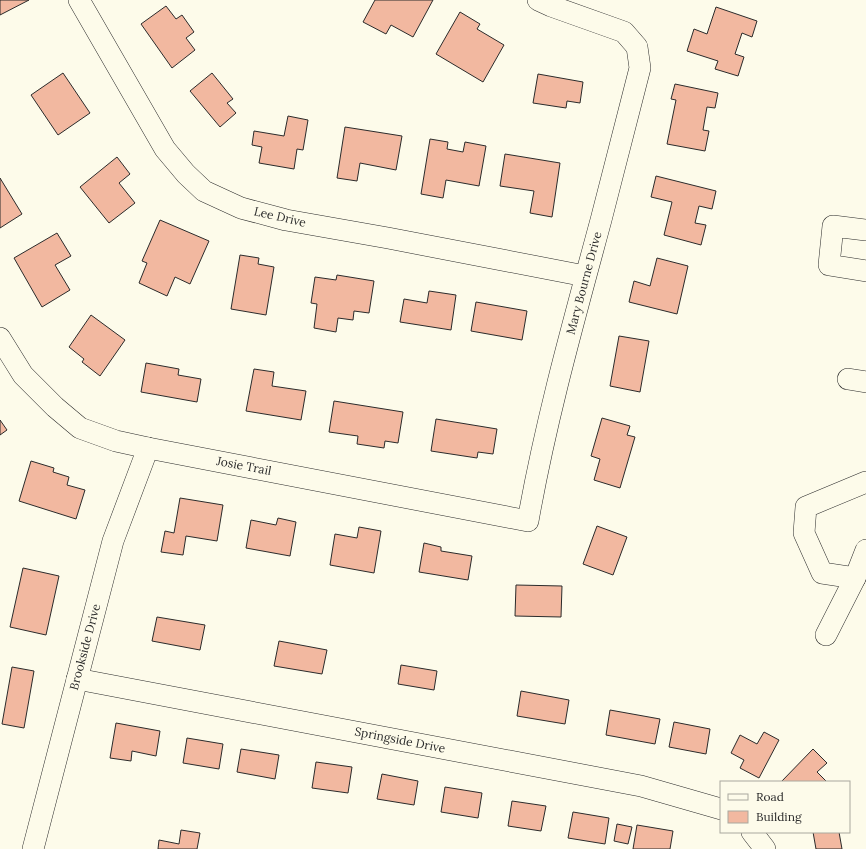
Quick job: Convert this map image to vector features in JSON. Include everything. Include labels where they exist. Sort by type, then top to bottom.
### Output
[{"type":"street","name":"Lee Drive","points":[[80,0],[165,149],[186,174],[204,191],[241,208],[286,220],[585,276]]},
{"type":"street","name":"Mary Bourne Drive","points":[[528,521],[538,464],[570,332],[640,68],[637,47],[624,32],[538,0]]},
{"type":"street","points":[[866,230],[833,226],[830,265],[866,271]]},
{"type":"street","name":"Josie Trail","points":[[0,338],[23,375],[55,407],[80,428],[116,441],[528,521]]},
{"type":"street","name":"Brookside Drive","points":[[33,849],[113,541],[148,448]]},
{"type":"street","points":[[855,578],[822,573],[804,533],[806,507],[866,482]]},
{"type":"street","points":[[826,635],[855,578],[866,550]]},
{"type":"street","name":"Springside Drive","points":[[77,679],[641,786],[720,809]]},
{"type":"street","points":[[753,833],[765,849]]},
{"type":"building","points":[[0,0],[29,0],[0,15]]},
{"type":"building","points":[[375,0],[433,0],[413,37],[391,25],[386,34],[363,22]]},
{"type":"building","points":[[166,6],[176,19],[182,15],[194,32],[186,38],[195,50],[172,68],[141,24]]},
{"type":"building","points":[[716,7],[757,21],[752,37],[742,33],[735,54],[744,57],[738,76],[715,69],[718,61],[687,51],[694,29],[707,34]]},
{"type":"building","points":[[460,12],[480,24],[477,29],[504,45],[483,82],[436,54]]},
{"type":"building","points":[[63,73],[90,113],[58,135],[31,95]]},
{"type":"building","points":[[212,73],[233,99],[227,103],[236,113],[220,127],[190,91]]},
{"type":"building","points":[[538,74],[583,82],[580,103],[567,101],[566,108],[533,103]]},
{"type":"building","points":[[675,84],[718,93],[715,108],[707,107],[703,130],[709,131],[705,151],[667,144],[676,100],[671,99]]},
{"type":"building","points":[[288,116],[308,120],[303,150],[297,149],[294,169],[259,163],[262,147],[252,145],[254,131],[284,136]]},
{"type":"building","points":[[345,127],[402,136],[396,170],[360,163],[357,181],[337,178]]},
{"type":"building","points":[[430,139],[448,142],[447,149],[463,152],[465,142],[486,146],[479,186],[446,180],[443,198],[421,194]]},
{"type":"building","points":[[505,154],[560,163],[552,217],[530,213],[534,191],[500,186]]},
{"type":"building","points":[[117,157],[130,174],[119,183],[135,203],[109,223],[80,187]]},
{"type":"building","points":[[656,176],[716,191],[712,209],[699,206],[695,223],[706,225],[701,245],[664,235],[672,202],[651,197]]},
{"type":"building","points":[[0,178],[22,214],[0,228]]},
{"type":"building","points":[[160,220],[209,241],[190,284],[175,277],[167,296],[139,283],[147,263],[142,261]]},
{"type":"building","points":[[57,233],[71,256],[55,265],[70,290],[42,307],[14,258]]},
{"type":"building","points":[[240,255],[259,258],[258,264],[274,267],[266,315],[231,309]]},
{"type":"building","points":[[657,258],[688,266],[677,314],[629,302],[634,281],[650,286]]},
{"type":"building","points":[[337,275],[374,281],[369,313],[354,311],[353,320],[338,318],[336,332],[314,328],[317,304],[311,303],[315,277],[336,280]]},
{"type":"building","points":[[429,291],[456,295],[451,330],[400,322],[404,299],[427,303]]},
{"type":"building","points":[[476,302],[527,311],[522,340],[471,331]]},
{"type":"building","points":[[91,315],[125,340],[100,376],[82,362],[84,359],[69,347]]},
{"type":"building","points":[[619,336],[649,341],[640,392],[610,386]]},
{"type":"building","points":[[146,363],[179,369],[178,375],[201,379],[197,402],[141,392]]},
{"type":"building","points":[[254,369],[274,372],[272,386],[306,391],[301,420],[246,411]]},
{"type":"building","points":[[334,401],[403,412],[398,443],[385,441],[384,448],[357,444],[358,436],[329,432]]},
{"type":"building","points":[[602,418],[630,426],[627,435],[635,437],[620,488],[594,480],[600,459],[591,456]]},
{"type":"building","points":[[436,419],[497,429],[493,454],[478,452],[477,458],[431,451]]},
{"type":"building","points":[[0,420],[7,430],[0,435]]},
{"type":"building","points":[[31,461],[54,468],[53,472],[69,477],[67,485],[85,490],[76,519],[19,501]]},
{"type":"building","points":[[180,498],[223,505],[217,541],[186,536],[183,555],[161,552],[165,531],[174,533]]},
{"type":"building","points":[[278,518],[296,522],[290,556],[246,548],[251,520],[276,525]]},
{"type":"building","points":[[597,526],[627,537],[613,575],[583,564]]},
{"type":"building","points":[[359,527],[381,531],[374,573],[330,565],[335,534],[357,538]]},
{"type":"building","points":[[424,543],[441,547],[441,551],[472,556],[468,580],[419,572]]},
{"type":"building","points":[[23,568],[59,576],[46,635],[10,627]]},
{"type":"building","points":[[516,585],[562,586],[561,617],[515,616]]},
{"type":"building","points":[[157,617],[205,625],[200,650],[152,641]]},
{"type":"building","points":[[279,641],[327,650],[322,674],[274,666]]},
{"type":"building","points":[[401,665],[437,671],[434,690],[398,684]]},
{"type":"building","points":[[12,667],[34,671],[24,728],[2,724]]},
{"type":"building","points":[[521,691],[569,700],[565,724],[517,716]]},
{"type":"building","points":[[610,710],[660,719],[655,744],[606,735]]},
{"type":"building","points":[[674,722],[710,729],[706,754],[669,747]]},
{"type":"building","points":[[116,723],[160,731],[156,756],[132,751],[131,761],[110,758]]},
{"type":"building","points":[[764,732],[779,740],[759,778],[740,768],[744,760],[731,753],[740,735],[757,744]]},
{"type":"building","points":[[187,738],[223,744],[219,769],[183,763]]},
{"type":"building","points":[[241,749],[279,755],[275,779],[237,772]]},
{"type":"building","points":[[813,749],[827,763],[817,772],[826,781],[782,781]]},
{"type":"building","points":[[316,762],[352,767],[348,793],[312,788]]},
{"type":"building","points":[[382,774],[418,781],[414,805],[377,799]]},
{"type":"building","points":[[445,787],[482,793],[478,818],[441,812]]},
{"type":"building","points":[[512,801],[546,806],[541,831],[508,826]]},
{"type":"building","points":[[573,812],[609,818],[605,844],[568,838]]},
{"type":"building","points":[[617,824],[632,827],[628,844],[614,841]]},
{"type":"building","points":[[637,825],[673,831],[670,849],[633,849]]},
{"type":"building","points":[[181,830],[200,833],[197,849],[158,849],[159,840],[179,844]]},
{"type":"building","points":[[813,833],[839,833],[842,849],[816,849]]}]
